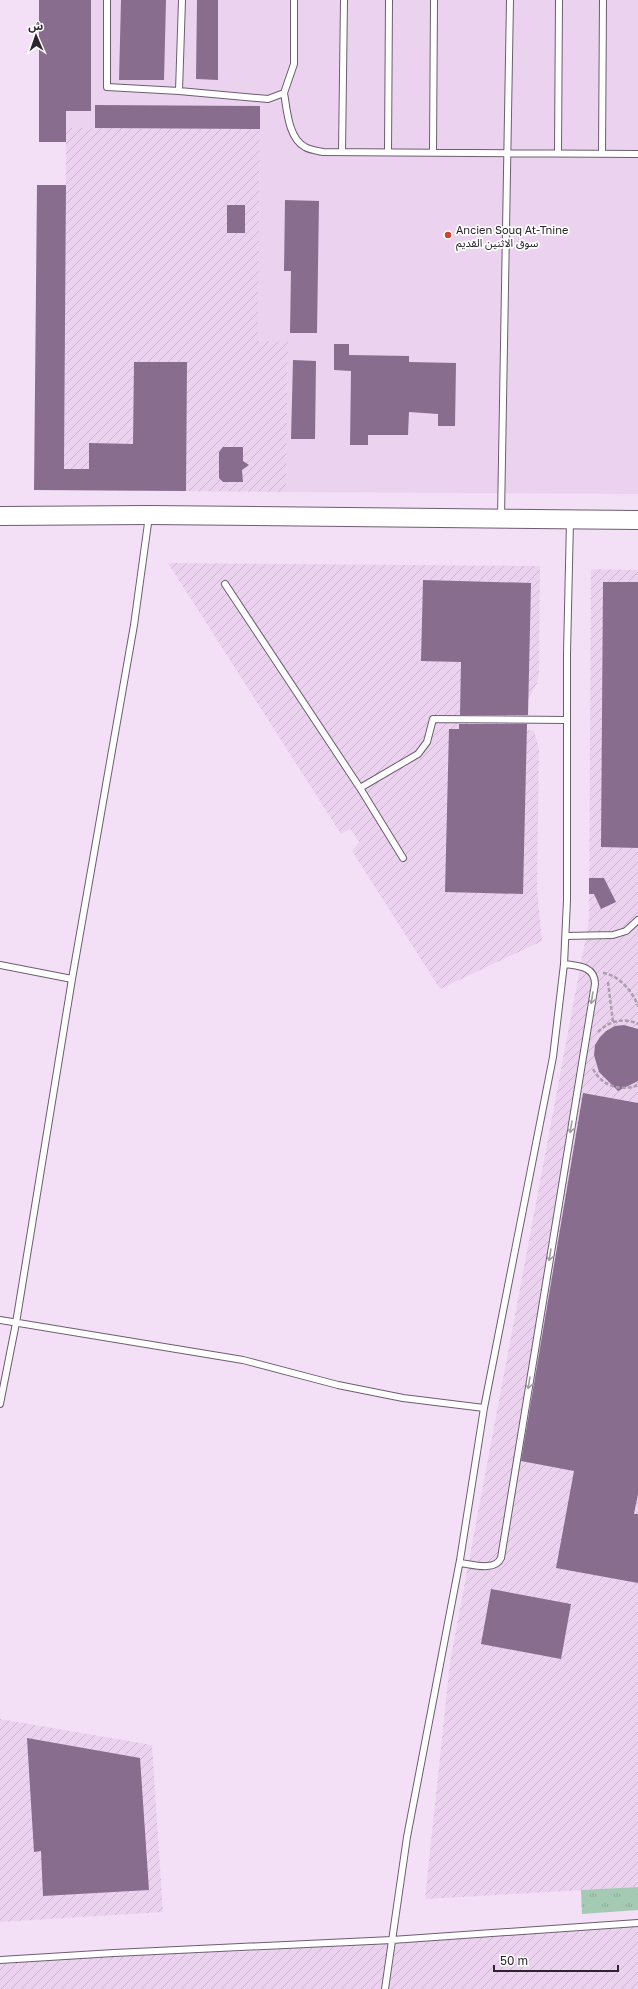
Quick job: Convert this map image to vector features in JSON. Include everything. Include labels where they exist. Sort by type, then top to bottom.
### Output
[{"type":"street","points":[[0,516],[149,514],[501,517],[570,520],[638,520]]},
{"type":"lane","points":[[107,0],[107,87],[179,91],[268,99],[284,93]]},
{"type":"lane","points":[[179,91],[182,0]]},
{"type":"lane","points":[[294,0],[294,64],[284,93],[288,118],[295,136],[304,147],[323,152],[638,154]]},
{"type":"lane","points":[[342,152],[344,0]]},
{"type":"lane","points":[[388,152],[389,0]]},
{"type":"lane","points":[[433,152],[434,0]]},
{"type":"lane","points":[[501,517],[510,0]]},
{"type":"lane","points":[[558,153],[559,0]]},
{"type":"lane","points":[[602,154],[603,0]]},
{"type":"lane","points":[[0,1404],[16,1323],[72,979],[132,633],[149,514]]},
{"type":"lane","points":[[385,1989],[407,1837],[460,1563],[484,1408],[553,1057],[566,936],[570,520]]},
{"type":"lane","points":[[225,584],[360,788],[404,858]]},
{"type":"lane","points":[[360,788],[418,754],[428,742],[433,719],[567,720]]},
{"type":"lane","points":[[566,936],[613,935],[626,930],[638,920]]},
{"type":"lane","points":[[460,1563],[490,1566],[496,1564],[501,1558],[595,984],[593,975],[586,968],[564,964]]},
{"type":"lane","points":[[0,965],[72,979]]},
{"type":"lane","points":[[0,1320],[243,1360],[338,1385],[403,1398],[484,1408]]},
{"type":"lane","points":[[0,1960],[114,1952],[392,1940],[638,1923]]},
{"type":"path","points":[[590,971],[607,973],[625,985],[638,1006]]},
{"type":"path","points":[[607,973],[613,1022]]},
{"type":"path","points":[[594,1037],[604,1026],[613,1022],[623,1021],[638,1024]]},
{"type":"path","points":[[591,1066],[599,1079],[608,1085],[617,1088],[638,1086]]},
{"type":"shaded area","name":"Ancien Souq At-Tnine سوق الاثنين القديم","points":[[66,0],[638,0],[638,494],[286,492],[288,342],[258,342],[260,129],[66,128]]},
{"type":"shaded area","points":[[66,128],[260,129],[258,341],[288,342],[286,492],[64,490]]},
{"type":"shaded area","points":[[168,563],[540,566],[539,673],[537,683],[528,700],[527,730],[534,731],[539,748],[537,890],[542,941],[440,989],[352,851],[359,842],[350,829],[341,834]]},
{"type":"shaded area","points":[[591,569],[638,570],[638,1887],[425,1899],[450,1662],[589,920]]},
{"type":"shaded area","points":[[0,1719],[152,1745],[163,1912],[0,1922]]},
{"type":"shaded area","points":[[638,1922],[638,1989],[0,1989],[0,1957],[258,1951]]},
{"type":"green space","points":[[638,1887],[638,1910],[582,1914],[581,1890]]},
{"type":"building","points":[[39,0],[91,0],[91,111],[66,111],[66,142],[39,142]]},
{"type":"building","points":[[121,0],[166,0],[164,80],[119,80]]},
{"type":"building","points":[[197,0],[218,0],[218,80],[196,79]]},
{"type":"building","points":[[95,105],[260,106],[260,129],[95,128]]},
{"type":"building","points":[[37,185],[66,185],[64,469],[89,469],[89,443],[133,444],[134,362],[187,362],[186,491],[34,490]]},
{"type":"building","points":[[285,200],[319,201],[317,333],[290,333],[291,271],[284,271]]},
{"type":"building","points":[[227,205],[245,205],[245,233],[227,233]]},
{"type":"building","points":[[334,344],[349,344],[349,355],[409,356],[409,362],[456,363],[455,426],[438,426],[438,414],[409,412],[408,435],[368,435],[368,445],[350,445],[351,371],[334,370]]},
{"type":"building","points":[[293,360],[316,361],[315,439],[291,439]]},
{"type":"building","points":[[223,447],[243,447],[243,461],[249,465],[242,470],[243,482],[223,482],[219,478],[219,452]]},
{"type":"building","points":[[423,580],[531,583],[528,715],[460,715],[461,662],[421,661]]},
{"type":"building","points":[[603,582],[638,582],[638,848],[601,847]]},
{"type":"building","points":[[459,724],[527,724],[523,894],[445,892],[449,729],[459,729]]},
{"type":"building","points":[[589,878],[604,878],[616,902],[601,909],[594,894],[589,894]]},
{"type":"building","points":[[624,1025],[638,1029],[638,1081],[618,1091],[599,1072],[594,1055],[595,1045],[606,1031],[615,1026]]},
{"type":"building","points":[[583,1093],[638,1103],[638,1494],[634,1514],[638,1514],[638,1583],[556,1568],[574,1471],[521,1461]]},
{"type":"building","points":[[491,1589],[571,1604],[561,1659],[481,1644]]},
{"type":"building","points":[[27,1738],[140,1758],[149,1890],[43,1896],[41,1851],[34,1852]]},
{"type":"place","name":"Ancien Souq At-Tnine سوق الاثنين القديم","points":[[448,235]]}]
